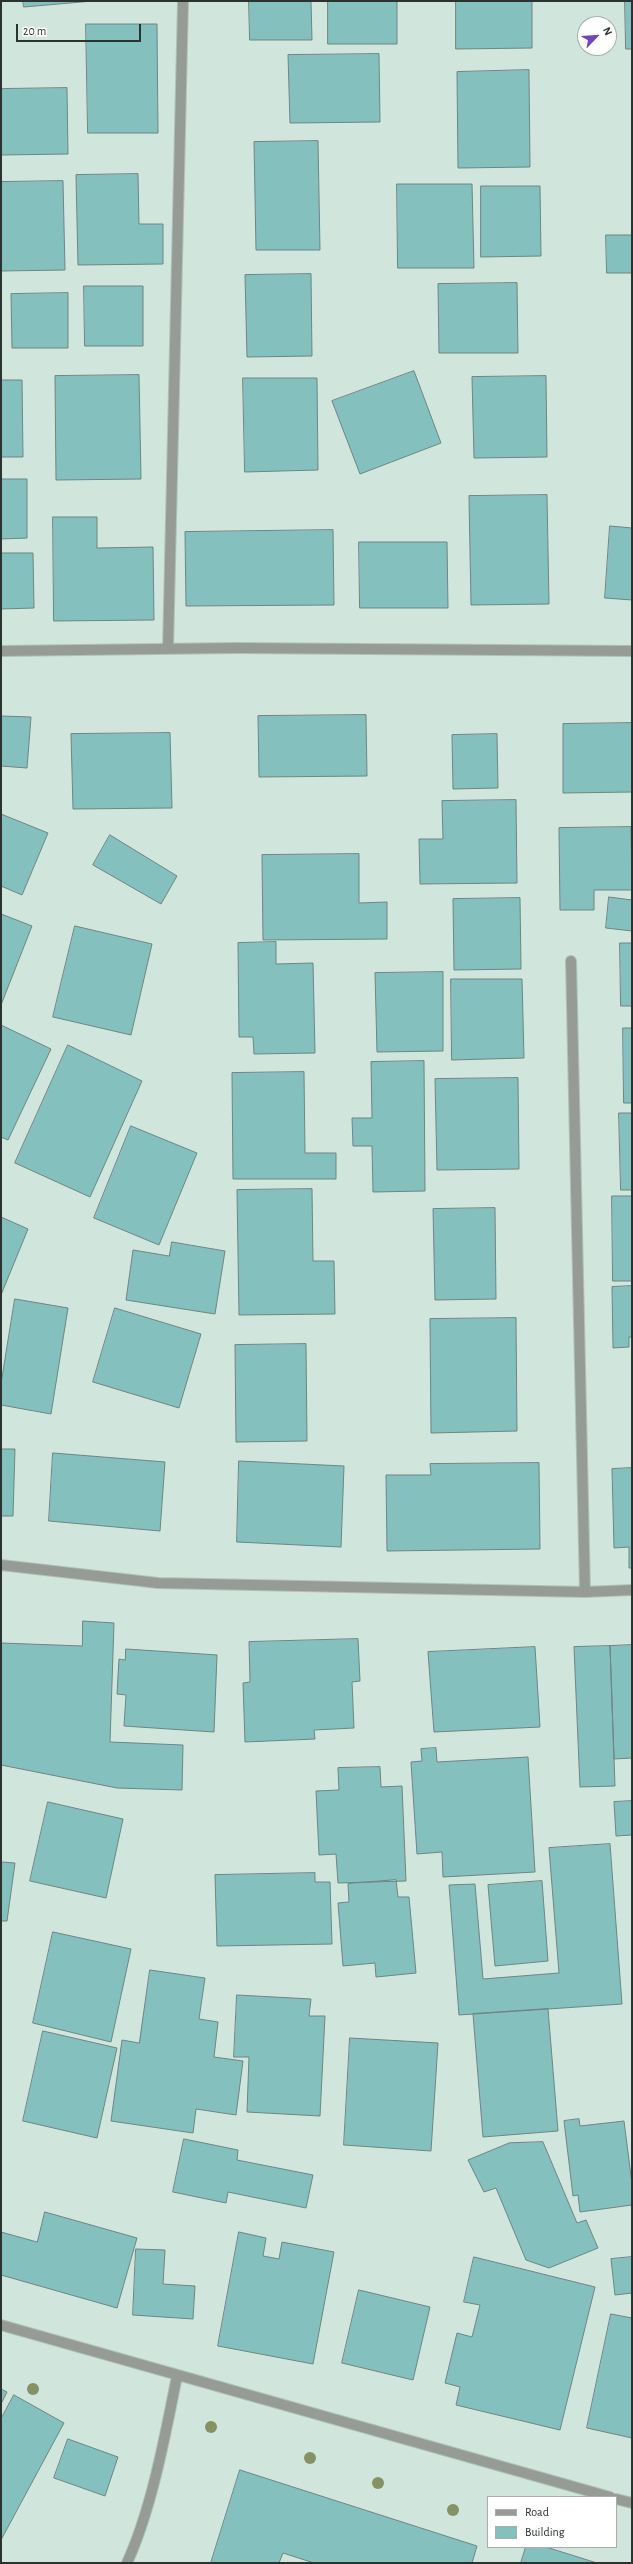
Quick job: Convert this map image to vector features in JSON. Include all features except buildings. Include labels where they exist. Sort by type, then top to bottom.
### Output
[{"type":"street","points":[[168,650],[183,1]]},
{"type":"street","points":[[1,651],[632,651]]},
{"type":"street","points":[[571,961],[585,1592]]},
{"type":"street","points":[[1,1565],[158,1583],[585,1592],[632,1590]]},
{"type":"street","points":[[1,2325],[177,2376],[606,2496]]},
{"type":"street","points":[[127,2563],[144,2512],[166,2430],[177,2376]]},
{"type":"street","points":[[617,2499],[632,2503]]}]
